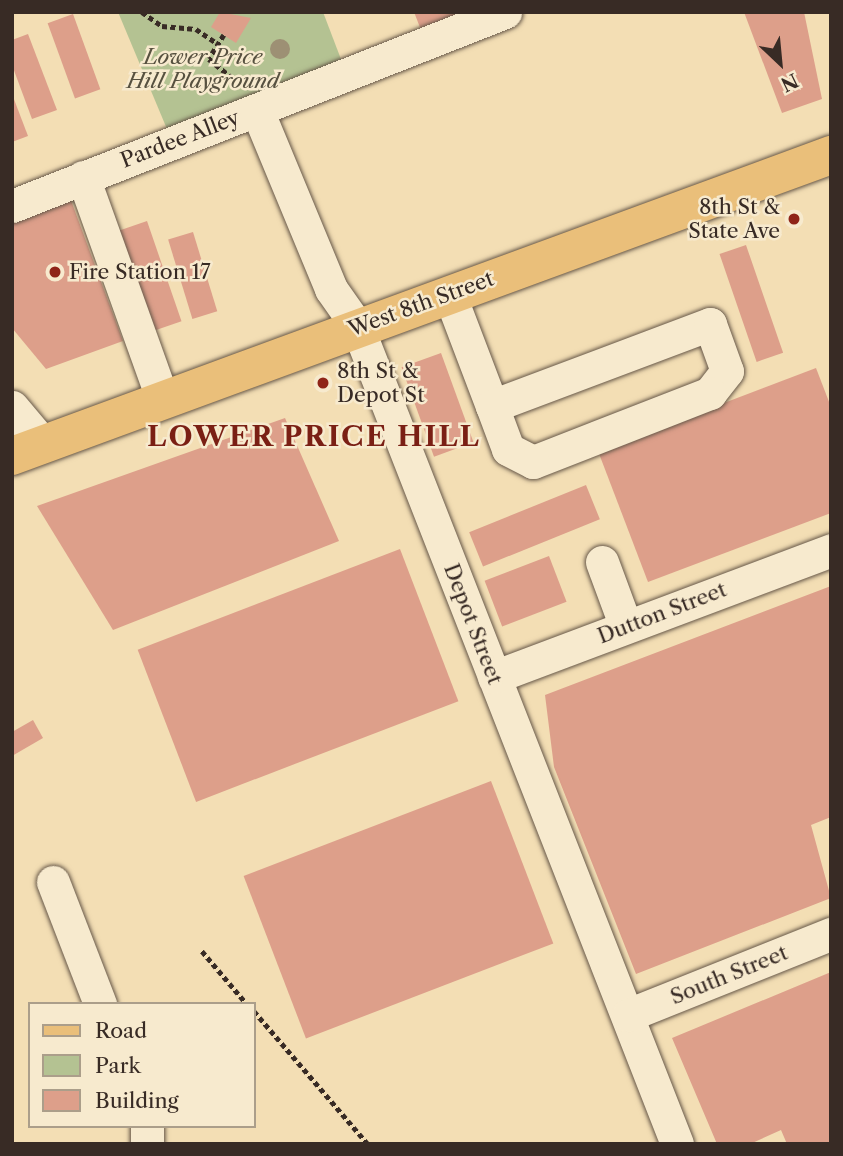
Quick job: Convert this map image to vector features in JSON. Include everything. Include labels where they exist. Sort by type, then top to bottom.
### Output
[{"type":"main road","name":"West 8th Street","points":[[28,450],[357,326],[831,155]]},
{"type":"street","name":"Pardee Alley","points":[[12,206],[252,101],[505,12]]},
{"type":"street","name":"Depot Street","points":[[252,101],[331,289],[357,326],[677,1144]]},
{"type":"street","points":[[83,177],[163,401]]},
{"type":"street","points":[[449,293],[508,449],[533,462],[723,385],[727,371],[710,324],[492,406]]},
{"type":"street","points":[[12,407],[28,450]]},
{"type":"street","name":"Dutton Street","points":[[494,677],[831,550]]},
{"type":"street","points":[[602,562],[626,627]]},
{"type":"street","points":[[53,882],[99,1002]]},
{"type":"street","name":"South Street","points":[[628,1015],[831,934]]},
{"type":"path","points":[[142,12],[162,26],[196,29],[218,44]]},
{"type":"path","points":[[224,35],[210,61],[252,101]]},
{"type":"path","points":[[202,951],[245,1002]]},
{"type":"path","points":[[256,1013],[368,1144]]},
{"type":"green space","name":"Lower Price Hill Playground","points":[[118,12],[323,12],[347,75],[172,141]]},
{"type":"building","points":[[220,12],[251,18],[236,43],[211,27]]},
{"type":"building","points":[[414,12],[455,12],[456,16],[421,30]]},
{"type":"building","points":[[744,12],[804,12],[822,99],[782,113]]},
{"type":"building","points":[[73,14],[100,89],[75,98],[48,23]]},
{"type":"building","points":[[28,34],[57,110],[32,119],[12,65],[12,40]]},
{"type":"building","points":[[12,94],[28,136],[12,142]]},
{"type":"building","name":"Fire Station 17","points":[[69,195],[123,341],[46,369],[12,328],[12,216]]},
{"type":"building","points":[[147,221],[182,321],[150,332],[116,232]]},
{"type":"building","points":[[193,232],[217,311],[192,319],[168,240]]},
{"type":"building","points":[[746,245],[783,353],[757,362],[720,254]]},
{"type":"building","points":[[441,353],[473,442],[434,457],[402,367]]},
{"type":"building","points":[[816,368],[831,407],[831,513],[648,582],[598,451]]},
{"type":"building","points":[[285,418],[339,541],[113,630],[37,506]]},
{"type":"building","points":[[586,485],[600,519],[483,567],[469,532]]},
{"type":"building","points":[[400,549],[458,701],[196,802],[138,650]]},
{"type":"building","points":[[549,556],[567,602],[502,626],[485,581]]},
{"type":"building","points":[[831,586],[831,817],[811,825],[831,898],[636,974],[554,767],[545,695]]},
{"type":"building","points":[[33,720],[43,738],[12,756],[12,732]]},
{"type":"building","points":[[491,781],[553,943],[306,1038],[244,876]]},
{"type":"building","points":[[831,972],[831,1144],[787,1144],[781,1130],[750,1144],[717,1144],[672,1038]]},
{"type":"place","name":"8th St & State Ave","points":[[794,219]]},
{"type":"place","name":"Fire Station 17","points":[[55,272]]},
{"type":"place","name":"8th St & Depot St","points":[[323,383]]},
{"type":"district","name":"LOWER PRICE HILL","points":[[314,436]]}]
